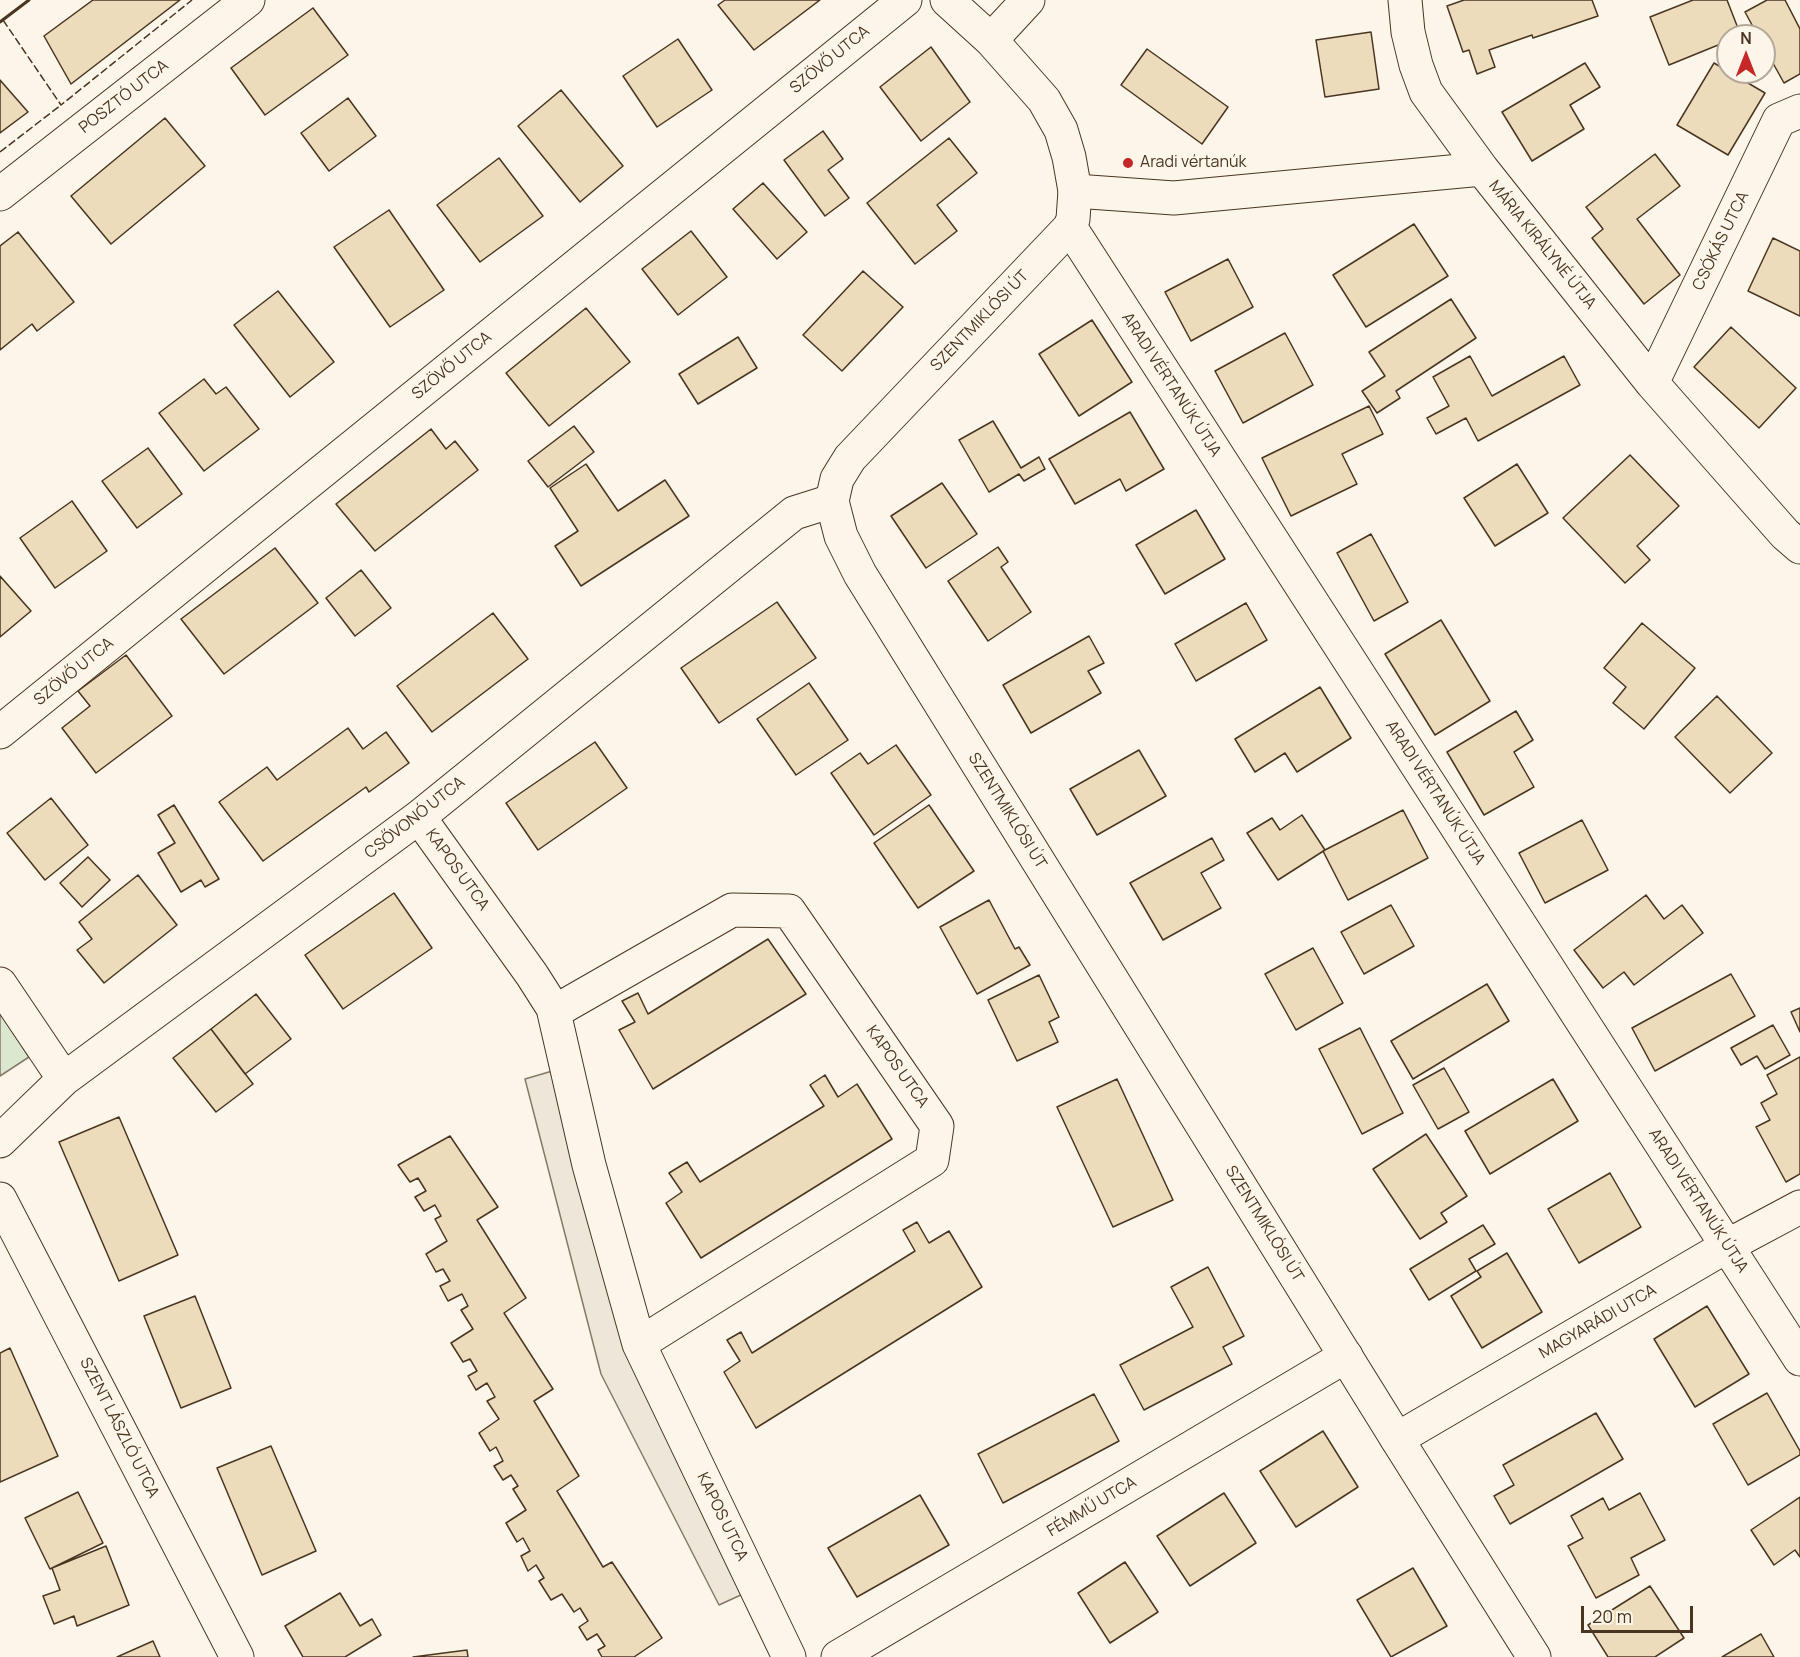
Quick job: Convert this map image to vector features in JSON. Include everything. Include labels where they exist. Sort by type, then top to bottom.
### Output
[{"type":"street","name":"POSZTÓ UTCA","points":[[0,194],[248,0]]},
{"type":"street","name":"SZÖVŐ UTCA","points":[[0,732],[905,0]]},
{"type":"street","points":[[947,0],[992,40],[1044,100],[1061,130],[1076,191],[1070,227]]},
{"type":"street","points":[[992,40],[1028,0]]},
{"type":"street","points":[[1405,0],[1408,32],[1416,65],[1426,92],[1482,169]]},
{"type":"street","name":"CSÓKÁS UTCA","points":[[1652,383],[1779,120],[1800,111]]},
{"type":"street","name":"MÁRIA KIRÁLYNÉ ÚTJA","points":[[1076,191],[1174,198],[1482,169],[1652,383],[1785,534],[1800,547]]},
{"type":"street","name":"SZENTMIKLÓSI ÚT","points":[[1070,227],[850,458],[837,479],[832,501],[841,536],[860,574],[1534,1657]]},
{"type":"street","name":"ARADI VÉRTANÚK ÚTJA","points":[[1070,227],[1800,1359]]},
{"type":"street","name":"CSŐVONÓ UTCA","points":[[0,1141],[64,1079],[419,817],[794,513],[832,501]]},
{"type":"street","name":"KAPOS UTCA","points":[[419,817],[553,1008],[589,1165],[639,1344],[789,1657]]},
{"type":"street","name":"KAPOS UTCA","points":[[554,1012],[732,910],[789,911],[937,1125],[932,1160],[639,1344]]},
{"type":"street","points":[[0,984],[64,1079]]},
{"type":"street","name":"SZENT LÁSZLÓ UTCA","points":[[0,1199],[237,1657]]},
{"type":"street","name":"MAGYARÁDI UTCA","points":[[1397,1440],[1727,1246],[1800,1207]]},
{"type":"street","name":"FÉMMŰ UTCA","points":[[838,1657],[1346,1356]]},
{"type":"green space","points":[[0,1012],[29,1057],[0,1076]]},
{"type":"shaded area","points":[[566,1067],[639,1344],[756,1588],[719,1605],[601,1374],[525,1079]]},
{"type":"building","points":[[93,0],[180,0],[71,84],[44,36]]},
{"type":"building","points":[[725,0],[820,0],[754,50],[718,5]]},
{"type":"building","points":[[1464,0],[1592,0],[1598,16],[1489,50],[1495,67],[1477,74],[1469,50],[1463,52],[1447,6]]},
{"type":"building","points":[[1693,0],[1727,0],[1736,24],[1716,24],[1716,46],[1669,65],[1650,17]]},
{"type":"building","points":[[1767,0],[1785,0],[1800,29],[1800,74],[1784,83],[1776,69],[1776,24],[1752,24],[1745,12]]},
{"type":"building","points":[[313,8],[348,55],[265,115],[231,68]]},
{"type":"building","points":[[1371,32],[1379,89],[1325,97],[1316,40]]},
{"type":"building","points":[[678,39],[712,90],[657,127],[623,76]]},
{"type":"building","points":[[931,47],[970,102],[921,141],[880,87]]},
{"type":"building","points":[[1147,49],[1228,107],[1202,144],[1121,85]]},
{"type":"building","points":[[1585,63],[1600,87],[1570,105],[1584,129],[1532,161],[1502,112]]},
{"type":"building","points":[[1714,63],[1716,64],[1716,84],[1750,84],[1765,93],[1728,155],[1677,125]]},
{"type":"building","points":[[0,80],[28,112],[0,133]]},
{"type":"building","points":[[561,90],[623,166],[580,202],[518,126]]},
{"type":"building","points":[[348,98],[376,136],[329,171],[301,133]]},
{"type":"building","points":[[165,118],[205,166],[111,244],[71,196]]},
{"type":"building","points":[[823,131],[843,159],[828,170],[849,198],[825,216],[784,160]]},
{"type":"building","points":[[949,138],[977,173],[937,205],[957,231],[915,264],[867,203]]},
{"type":"building","points":[[1655,154],[1680,186],[1637,219],[1680,275],[1644,304],[1592,238],[1603,229],[1586,207]]},
{"type":"building","points":[[499,158],[543,216],[480,262],[437,205]]},
{"type":"building","points":[[763,183],[807,232],[777,259],[733,209]]},
{"type":"building","points":[[389,210],[444,290],[390,327],[334,247]]},
{"type":"building","points":[[1414,224],[1448,276],[1366,327],[1333,275]]},
{"type":"building","points":[[691,231],[727,277],[678,315],[642,269]]},
{"type":"building","points":[[18,232],[74,302],[37,331],[32,324],[0,350],[0,246]]},
{"type":"building","points":[[1773,238],[1800,251],[1800,316],[1748,291]]},
{"type":"building","points":[[1228,259],[1253,307],[1191,341],[1165,292]]},
{"type":"building","points":[[863,271],[903,307],[842,371],[803,335]]},
{"type":"building","points":[[278,291],[334,362],[290,397],[234,325]]},
{"type":"building","points":[[1451,299],[1476,338],[1396,391],[1400,398],[1377,413],[1362,391],[1385,376],[1369,352]]},
{"type":"building","points":[[586,308],[630,362],[549,426],[506,373]]},
{"type":"building","points":[[1092,320],[1132,382],[1079,416],[1039,354]]},
{"type":"building","points":[[1731,327],[1796,388],[1759,428],[1694,367]]},
{"type":"building","points":[[1285,333],[1313,385],[1243,423],[1215,371]]},
{"type":"building","points":[[738,337],[757,368],[698,404],[679,374]]},
{"type":"building","points":[[1470,356],[1492,396],[1564,356],[1580,385],[1478,441],[1466,418],[1436,434],[1427,418],[1449,406],[1433,377]]},
{"type":"building","points":[[204,379],[216,394],[226,387],[259,429],[204,471],[159,413]]},
{"type":"building","points":[[1369,406],[1383,434],[1342,454],[1357,484],[1291,516],[1262,458]]},
{"type":"building","points":[[1130,412],[1164,469],[1126,491],[1120,479],[1075,504],[1049,459]]},
{"type":"building","points":[[993,421],[1021,468],[1039,457],[1045,469],[1024,481],[1019,474],[989,492],[959,440]]},
{"type":"building","points":[[574,426],[594,452],[548,487],[528,461]]},
{"type":"building","points":[[431,429],[446,449],[455,441],[478,470],[375,551],[336,504]]},
{"type":"building","points":[[148,448],[182,494],[137,528],[102,481]]},
{"type":"building","points":[[1630,455],[1679,506],[1637,546],[1650,560],[1625,583],[1563,518]]},
{"type":"building","points":[[586,464],[618,511],[665,480],[689,516],[581,586],[555,546],[578,531],[550,488]]},
{"type":"building","points":[[1517,464],[1548,513],[1495,546],[1464,498]]},
{"type":"building","points":[[942,483],[977,534],[926,568],[891,516]]},
{"type":"building","points":[[72,501],[107,551],[55,588],[20,538]]},
{"type":"building","points":[[1196,510],[1225,559],[1165,594],[1136,545]]},
{"type":"building","points":[[1371,534],[1408,602],[1374,621],[1337,553]]},
{"type":"building","points":[[998,547],[1008,562],[1001,567],[1031,612],[988,641],[948,581]]},
{"type":"building","points":[[275,548],[318,603],[224,674],[181,619]]},
{"type":"building","points":[[361,570],[391,608],[355,636],[326,598]]},
{"type":"building","points":[[0,576],[31,611],[0,637]]},
{"type":"building","points":[[777,602],[816,658],[719,723],[681,668]]},
{"type":"building","points":[[1246,603],[1267,640],[1196,681],[1175,644]]},
{"type":"building","points":[[493,613],[528,659],[432,732],[397,686]]},
{"type":"building","points":[[1441,620],[1490,701],[1435,735],[1385,654]]},
{"type":"building","points":[[1642,623],[1695,668],[1644,729],[1613,703],[1626,687],[1604,668]]},
{"type":"building","points":[[1089,636],[1104,663],[1088,671],[1101,693],[1031,733],[1003,685]]},
{"type":"building","points":[[126,655],[172,716],[96,773],[62,728],[90,706],[78,691]]},
{"type":"building","points":[[809,683],[848,740],[796,775],[757,719]]},
{"type":"building","points":[[1320,687],[1351,738],[1297,772],[1285,753],[1255,772],[1235,739]]},
{"type":"building","points":[[1717,696],[1772,753],[1730,793],[1675,737]]},
{"type":"building","points":[[1516,711],[1533,740],[1514,752],[1534,787],[1484,815],[1447,752]]},
{"type":"building","points":[[348,728],[363,749],[386,732],[409,763],[369,792],[366,787],[263,861],[219,802],[267,767],[277,780]]},
{"type":"building","points":[[595,742],[627,788],[538,850],[506,803]]},
{"type":"building","points":[[896,745],[931,795],[874,835],[831,773],[860,753],[868,764]]},
{"type":"building","points":[[1139,750],[1166,796],[1097,835],[1070,789]]},
{"type":"building","points":[[51,798],[88,845],[45,880],[7,833]]},
{"type":"building","points":[[174,805],[219,879],[205,887],[201,880],[181,892],[158,853],[175,843],[158,815]]},
{"type":"building","points":[[929,805],[974,871],[918,908],[874,843]]},
{"type":"building","points":[[1403,810],[1428,858],[1348,900],[1323,851]]},
{"type":"building","points":[[1302,815],[1325,850],[1278,880],[1247,833],[1272,818],[1280,830]]},
{"type":"building","points":[[1582,820],[1608,870],[1545,903],[1519,853]]},
{"type":"building","points":[[1212,838],[1224,860],[1201,873],[1221,908],[1163,940],[1130,883]]},
{"type":"building","points":[[88,857],[110,880],[82,907],[60,883]]},
{"type":"building","points":[[138,875],[177,925],[104,983],[77,950],[92,939],[79,922]]},
{"type":"building","points":[[394,893],[432,948],[343,1009],[305,955]]},
{"type":"building","points":[[1646,895],[1664,919],[1682,905],[1703,933],[1634,985],[1624,972],[1603,988],[1574,950]]},
{"type":"building","points":[[989,900],[1015,949],[1019,947],[1030,965],[977,994],[940,927]]},
{"type":"building","points":[[1391,905],[1414,946],[1364,974],[1341,932]]},
{"type":"building","points":[[768,939],[806,994],[653,1089],[619,1030],[635,1022],[622,1001],[638,993],[648,1014]]},
{"type":"building","points":[[1313,948],[1343,1003],[1296,1030],[1265,974]]},
{"type":"building","points":[[1731,974],[1755,1016],[1655,1071],[1632,1028]]},
{"type":"building","points":[[1039,975],[1059,1017],[1049,1022],[1058,1042],[1017,1061],[988,1000]]},
{"type":"building","points":[[1487,984],[1509,1021],[1413,1079],[1391,1041]]},
{"type":"building","points":[[256,994],[291,1039],[245,1074],[211,1029]]},
{"type":"building","points":[[1800,1008],[1800,1032],[1791,1012]]},
{"type":"building","points":[[1773,1025],[1790,1055],[1765,1069],[1757,1056],[1741,1065],[1731,1048]]},
{"type":"building","points":[[1360,1028],[1403,1113],[1362,1134],[1319,1049]]},
{"type":"building","points":[[211,1029],[253,1084],[216,1112],[173,1058]]},
{"type":"building","points":[[1800,1057],[1800,1174],[1786,1182],[1756,1127],[1770,1120],[1761,1103],[1777,1094],[1767,1075]]},
{"type":"building","points":[[1444,1068],[1469,1112],[1438,1129],[1413,1085]]},
{"type":"building","points":[[825,1075],[838,1097],[857,1084],[892,1139],[701,1258],[666,1203],[682,1192],[669,1173],[687,1162],[700,1182],[824,1106],[810,1085]]},
{"type":"building","points":[[1117,1079],[1173,1200],[1113,1227],[1057,1107]]},
{"type":"building","points":[[1553,1079],[1578,1121],[1490,1174],[1465,1131]]},
{"type":"building","points":[[119,1117],[178,1255],[119,1281],[59,1142]]},
{"type":"building","points":[[1426,1134],[1467,1196],[1441,1213],[1447,1222],[1420,1239],[1373,1169]]},
{"type":"building","points":[[450,1136],[498,1207],[477,1220],[526,1298],[504,1313],[553,1389],[534,1401],[579,1476],[557,1491],[603,1567],[612,1562],[662,1638],[634,1657],[602,1657],[598,1650],[605,1646],[597,1634],[587,1640],[579,1627],[588,1621],[580,1608],[574,1612],[562,1594],[551,1600],[539,1581],[544,1578],[536,1565],[528,1571],[521,1556],[530,1551],[523,1538],[517,1542],[506,1523],[526,1510],[513,1489],[518,1486],[511,1475],[503,1480],[494,1466],[503,1461],[496,1447],[490,1451],[479,1433],[499,1419],[487,1401],[495,1397],[487,1383],[476,1390],[468,1376],[477,1371],[470,1359],[463,1362],[451,1343],[473,1329],[461,1310],[468,1306],[462,1294],[448,1301],[440,1286],[450,1281],[443,1269],[436,1272],[426,1254],[447,1241],[435,1219],[441,1216],[435,1205],[424,1211],[415,1197],[426,1191],[418,1178],[410,1182],[398,1165]]},
{"type":"building","points":[[1610,1173],[1641,1227],[1579,1263],[1548,1209]]},
{"type":"building","points":[[917,1222],[929,1243],[949,1231],[982,1287],[756,1428],[724,1372],[740,1361],[727,1340],[741,1332],[752,1353],[915,1251],[903,1230]]},
{"type":"building","points":[[1483,1225],[1495,1244],[1469,1259],[1476,1271],[1429,1300],[1410,1269]]},
{"type":"building","points":[[1507,1253],[1542,1312],[1482,1348],[1451,1296],[1481,1277],[1477,1271]]},
{"type":"building","points":[[1208,1267],[1244,1336],[1223,1347],[1232,1364],[1144,1410],[1120,1365],[1193,1327],[1171,1287]]},
{"type":"building","points":[[195,1296],[231,1388],[181,1408],[144,1316]]},
{"type":"building","points":[[1707,1306],[1749,1374],[1695,1407],[1654,1339]]},
{"type":"building","points":[[10,1348],[58,1456],[0,1482],[0,1353]]},
{"type":"building","points":[[1767,1393],[1800,1451],[1800,1455],[1748,1485],[1713,1424]]},
{"type":"building","points":[[1094,1394],[1119,1441],[1003,1503],[978,1454]]},
{"type":"building","points":[[1596,1413],[1623,1459],[1510,1524],[1494,1496],[1514,1485],[1503,1465]]},
{"type":"building","points":[[1323,1431],[1358,1487],[1296,1527],[1260,1471]]},
{"type":"building","points":[[271,1446],[316,1551],[262,1575],[217,1468]]},
{"type":"building","points":[[78,1492],[103,1543],[50,1569],[25,1518]]},
{"type":"building","points":[[1224,1493],[1256,1543],[1190,1586],[1157,1536]]},
{"type":"building","points":[[1640,1493],[1665,1540],[1631,1558],[1639,1575],[1596,1598],[1568,1546],[1583,1538],[1571,1516],[1603,1498],[1609,1510]]},
{"type":"building","points":[[920,1495],[949,1545],[857,1597],[828,1548]]},
{"type":"building","points":[[1800,1497],[1800,1557],[1795,1550],[1774,1565],[1751,1530]]},
{"type":"building","points":[[106,1546],[129,1605],[77,1626],[74,1616],[54,1624],[43,1596],[60,1590],[52,1568]]},
{"type":"building","points":[[1125,1562],[1158,1612],[1110,1643],[1078,1593]]},
{"type":"building","points":[[1413,1568],[1447,1626],[1391,1657],[1357,1600]]},
{"type":"building","points":[[1650,1586],[1684,1638],[1655,1657],[1608,1657],[1588,1625]]},
{"type":"building","points":[[340,1593],[360,1626],[372,1619],[381,1635],[345,1657],[303,1657],[285,1626]]},
{"type":"building","points":[[1761,1634],[1774,1657],[1722,1657]]},
{"type":"building","points":[[153,1641],[160,1657],[117,1657]]},
{"type":"building","points":[[467,1650],[468,1657],[413,1657]]},
{"type":"fence","points":[[3,20],[61,105],[192,0]]},
{"type":"fence","points":[[0,152],[61,105]]},
{"type":"wall","points":[[0,22],[29,0]]},
{"type":"place","name":"Aradi vértanúk","points":[[1128,163]]}]
